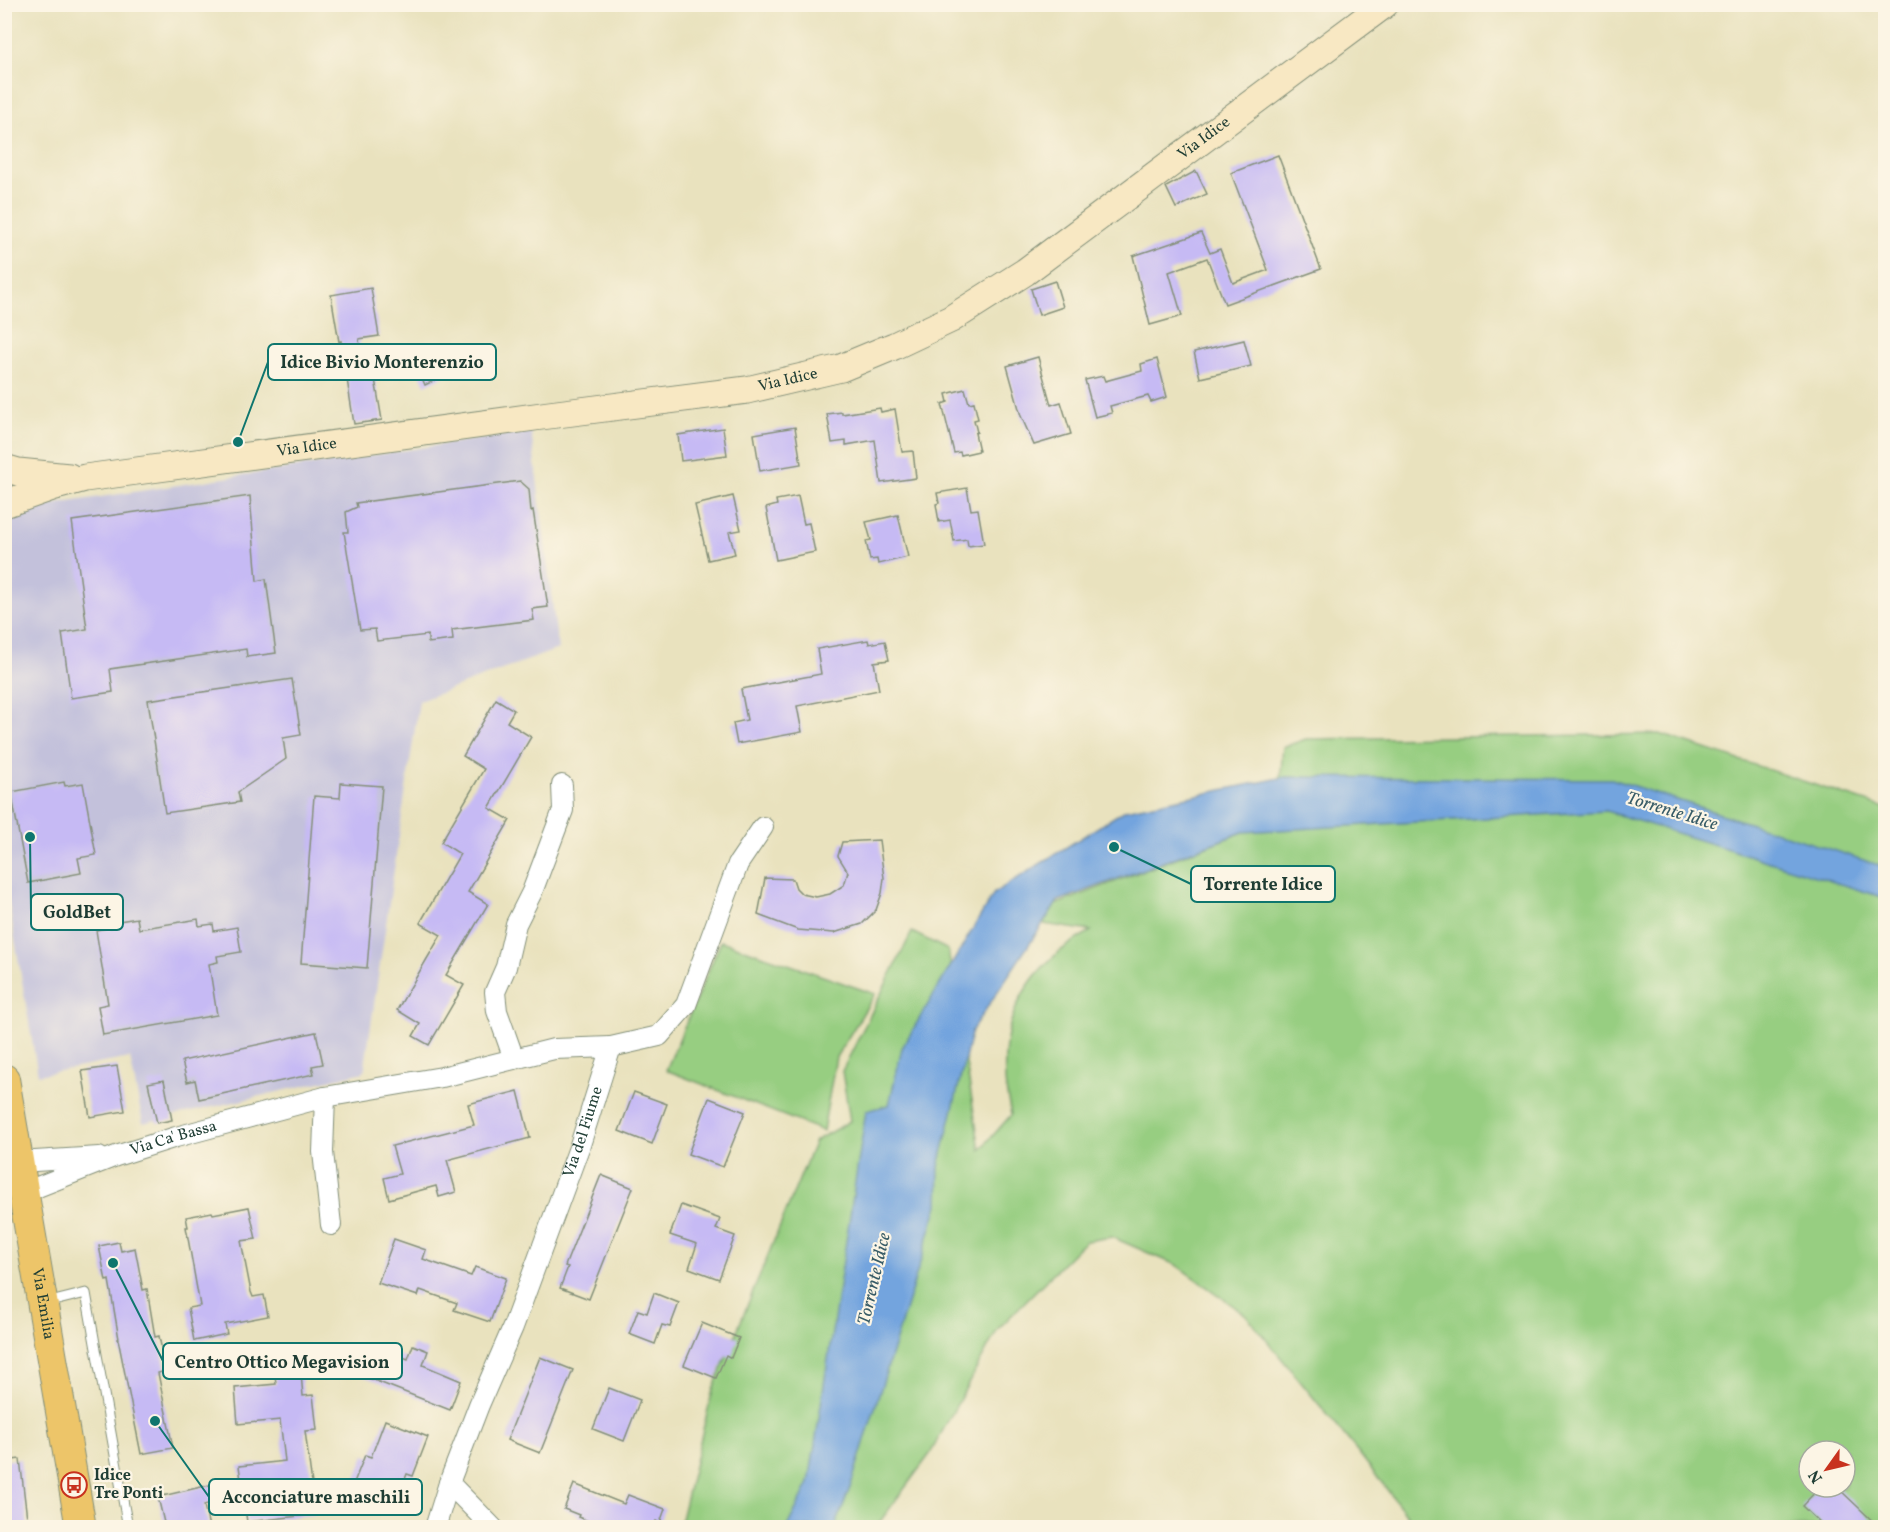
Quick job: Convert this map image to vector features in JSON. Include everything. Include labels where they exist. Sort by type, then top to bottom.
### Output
[{"type":"main road","name":"Via Idice","points":[[4,504],[85,478],[549,414],[747,390],[841,368],[951,320],[1024,272],[1385,4]]},
{"type":"main road","name":"Via Idice","points":[[4,468],[50,476],[85,478]]},
{"type":"main road","name":"Via Emilia","points":[[4,1078],[81,1527]]},
{"type":"street","points":[[514,1059],[497,1011],[495,992],[506,967],[516,924],[532,892],[563,810],[562,785]]},
{"type":"street","points":[[611,1047],[659,1036],[686,1005],[738,864],[763,827]]},
{"type":"street","name":"Via Ca' Bassa","points":[[25,1192],[116,1156],[176,1137],[325,1097],[442,1077],[554,1049],[611,1047]]},
{"type":"street","name":"Via del Fiume","points":[[435,1527],[449,1483],[479,1406],[513,1327],[580,1144],[611,1047]]},
{"type":"street","points":[[325,1097],[323,1152],[331,1225]]},
{"type":"street","points":[[4,1131],[19,1162]]},
{"type":"street","name":"Via Ca' Bassa","points":[[19,1162],[116,1156]]},
{"type":"street","points":[[449,1483],[493,1527]]},
{"type":"lane","points":[[44,1303],[86,1293],[128,1527]]},
{"type":"shaded area","points":[[531,431],[558,649],[419,701],[364,1072],[143,1123],[130,1058],[38,1075],[5,881],[4,515],[10,511]]},
{"type":"green space","points":[[1660,734],[1885,808],[1885,1527],[1416,1527],[1246,1315],[1176,1265],[1112,1237],[1086,1241],[998,1329],[930,1454],[876,1527],[675,1528],[681,1519],[713,1389],[815,1141],[850,1121],[842,1071],[912,932],[948,950],[980,1150],[1011,1115],[1005,1083],[1005,1053],[1008,1031],[1024,991],[1052,958],[1091,931],[1043,924],[1052,906],[1277,819],[1283,747],[1306,739]]},
{"type":"green space","points":[[721,941],[875,994],[836,1057],[823,1131],[666,1070]]},
{"type":"water","points":[[1285,777],[1612,779],[1885,867],[1885,898],[1606,811],[1243,832],[1058,901],[972,1030],[939,1166],[938,1205],[851,1485],[835,1527],[787,1527],[809,1483],[866,1111],[889,1105],[902,1048],[994,893],[1125,810]]},
{"type":"building","points":[[1278,155],[1321,269],[1225,304],[1207,258],[1169,272],[1182,316],[1150,325],[1133,256],[1201,233],[1210,253],[1220,249],[1233,283],[1268,270],[1231,173]]},
{"type":"building","points":[[1196,171],[1207,194],[1176,208],[1166,187]]},
{"type":"building","points":[[1055,281],[1063,307],[1039,315],[1031,289]]},
{"type":"building","points":[[371,288],[379,336],[359,339],[363,369],[373,367],[382,420],[354,424],[331,295]]},
{"type":"building","points":[[1244,340],[1251,366],[1200,378],[1194,352]]},
{"type":"building","points":[[435,357],[444,376],[425,385],[417,366]]},
{"type":"building","points":[[1038,357],[1051,405],[1061,402],[1071,434],[1034,445],[1021,416],[1007,366]]},
{"type":"building","points":[[1157,359],[1167,397],[1151,402],[1148,396],[1110,406],[1112,413],[1095,417],[1085,380],[1103,376],[1105,381],[1142,371],[1141,364]]},
{"type":"building","points":[[965,389],[969,403],[974,402],[978,419],[974,420],[979,451],[961,455],[960,452],[954,453],[942,404],[948,402],[946,394]]},
{"type":"building","points":[[880,408],[881,412],[895,409],[902,452],[913,451],[916,478],[881,483],[875,440],[846,445],[846,441],[832,443],[827,414]]},
{"type":"building","points":[[795,427],[801,464],[760,471],[754,434]]},
{"type":"building","points":[[723,428],[727,455],[681,461],[678,435]]},
{"type":"building","points":[[520,481],[529,489],[548,607],[532,609],[534,620],[452,630],[453,640],[428,643],[428,635],[377,641],[375,629],[360,630],[344,532],[348,532],[346,512],[357,507],[356,503]]},
{"type":"building","points":[[967,488],[971,510],[978,509],[984,544],[968,546],[967,539],[954,541],[950,520],[939,522],[937,493]]},
{"type":"building","points":[[250,496],[257,581],[266,579],[276,653],[247,657],[246,649],[110,669],[113,692],[71,698],[62,633],[87,629],[72,521]]},
{"type":"building","points":[[733,496],[741,530],[729,532],[735,554],[708,560],[695,505]]},
{"type":"building","points":[[798,496],[804,524],[809,523],[815,552],[776,560],[766,508],[777,505],[776,500]]},
{"type":"building","points":[[898,515],[908,557],[878,564],[877,559],[870,560],[866,541],[871,540],[866,522]]},
{"type":"building","points":[[868,640],[869,644],[885,641],[889,660],[874,662],[879,690],[797,706],[802,732],[737,744],[733,723],[747,720],[741,689],[821,674],[817,649]]},
{"type":"building","points":[[292,679],[301,735],[283,738],[286,759],[238,792],[240,802],[165,813],[148,700]]},
{"type":"building","points":[[496,699],[514,710],[507,722],[531,737],[489,808],[510,820],[468,892],[488,904],[446,975],[464,985],[429,1045],[413,1036],[420,1024],[397,1010],[441,935],[420,923],[460,854],[441,842],[484,769],[463,756]]},
{"type":"building","points":[[64,782],[65,786],[83,783],[96,855],[78,858],[81,873],[28,883],[11,792]]},
{"type":"building","points":[[341,783],[382,786],[367,968],[301,963],[314,796],[340,798]]},
{"type":"building","points":[[879,840],[884,878],[882,893],[876,910],[862,924],[834,933],[798,930],[758,915],[765,878],[793,879],[796,888],[802,894],[816,897],[830,894],[844,885],[848,872],[838,856],[842,842]]},
{"type":"building","points":[[137,918],[139,929],[198,919],[199,926],[213,924],[214,931],[237,927],[241,952],[217,956],[218,962],[209,964],[217,1015],[103,1035],[98,1006],[108,1004],[96,930],[119,926],[119,921]]},
{"type":"building","points":[[316,1032],[323,1064],[312,1066],[314,1074],[199,1099],[195,1080],[187,1082],[182,1061]]},
{"type":"building","points":[[117,1066],[125,1111],[90,1117],[82,1071]]},
{"type":"building","points":[[164,1080],[172,1120],[157,1123],[148,1083]]},
{"type":"building","points":[[518,1091],[530,1138],[447,1160],[456,1192],[439,1197],[436,1186],[389,1199],[384,1178],[400,1174],[392,1146],[474,1125],[468,1104]]},
{"type":"building","points":[[634,1092],[667,1104],[652,1144],[619,1131]]},
{"type":"building","points":[[709,1098],[745,1112],[723,1167],[688,1154]]},
{"type":"building","points":[[601,1175],[633,1188],[589,1299],[560,1288],[568,1267],[565,1266]]},
{"type":"building","points":[[681,1205],[720,1219],[716,1229],[735,1236],[719,1279],[689,1268],[697,1244],[670,1235]]},
{"type":"building","points":[[249,1207],[256,1239],[241,1241],[251,1292],[253,1297],[264,1295],[268,1316],[225,1324],[227,1334],[194,1341],[188,1308],[200,1306],[186,1217]]},
{"type":"building","points":[[394,1239],[426,1250],[423,1259],[471,1276],[475,1267],[506,1278],[490,1322],[454,1310],[457,1303],[420,1290],[418,1296],[378,1283]]},
{"type":"building","points":[[119,1242],[121,1251],[135,1248],[143,1290],[147,1289],[155,1337],[159,1336],[166,1371],[158,1373],[173,1448],[141,1454],[118,1339],[109,1280],[106,1281],[99,1246]]},
{"type":"building","points":[[654,1293],[679,1303],[670,1327],[662,1325],[655,1344],[629,1334],[638,1310],[647,1313]]},
{"type":"building","points":[[702,1323],[739,1338],[731,1358],[726,1355],[716,1378],[684,1365]]},
{"type":"building","points":[[372,1345],[408,1359],[413,1345],[428,1351],[423,1365],[461,1381],[450,1410],[361,1375]]},
{"type":"building","points":[[540,1357],[573,1370],[540,1453],[507,1440]]},
{"type":"building","points":[[300,1363],[303,1396],[313,1395],[317,1430],[305,1431],[316,1514],[247,1522],[239,1466],[285,1461],[280,1420],[238,1424],[235,1388],[276,1384],[274,1366]]},
{"type":"building","points":[[609,1388],[640,1400],[624,1441],[593,1429]]},
{"type":"building","points":[[385,1420],[428,1437],[413,1476],[407,1474],[394,1507],[351,1490],[365,1455],[371,1457]]},
{"type":"building","points":[[20,1459],[28,1527],[4,1527],[4,1461]]},
{"type":"building","points":[[214,1484],[218,1501],[204,1505],[209,1527],[165,1527],[158,1497]]},
{"type":"building","points":[[574,1484],[624,1504],[628,1495],[665,1509],[660,1523],[656,1521],[653,1527],[603,1527],[578,1517],[579,1515],[564,1509]]},
{"type":"building","points":[[1809,1499],[1850,1499],[1879,1527],[1824,1527],[1802,1506]]},
{"type":"place","name":"Idice Bivio Monterenzio","points":[[238,442]]},
{"type":"place","name":"GoldBet","points":[[30,837]]},
{"type":"place","name":"Torrente Idice","points":[[1114,847]]},
{"type":"place","name":"Centro Ottico Megavision","points":[[113,1263]]},
{"type":"place","name":"Acconciature maschili","points":[[155,1421]]},
{"type":"place","name":"Idice Tre Ponti","points":[[74,1485]]}]
